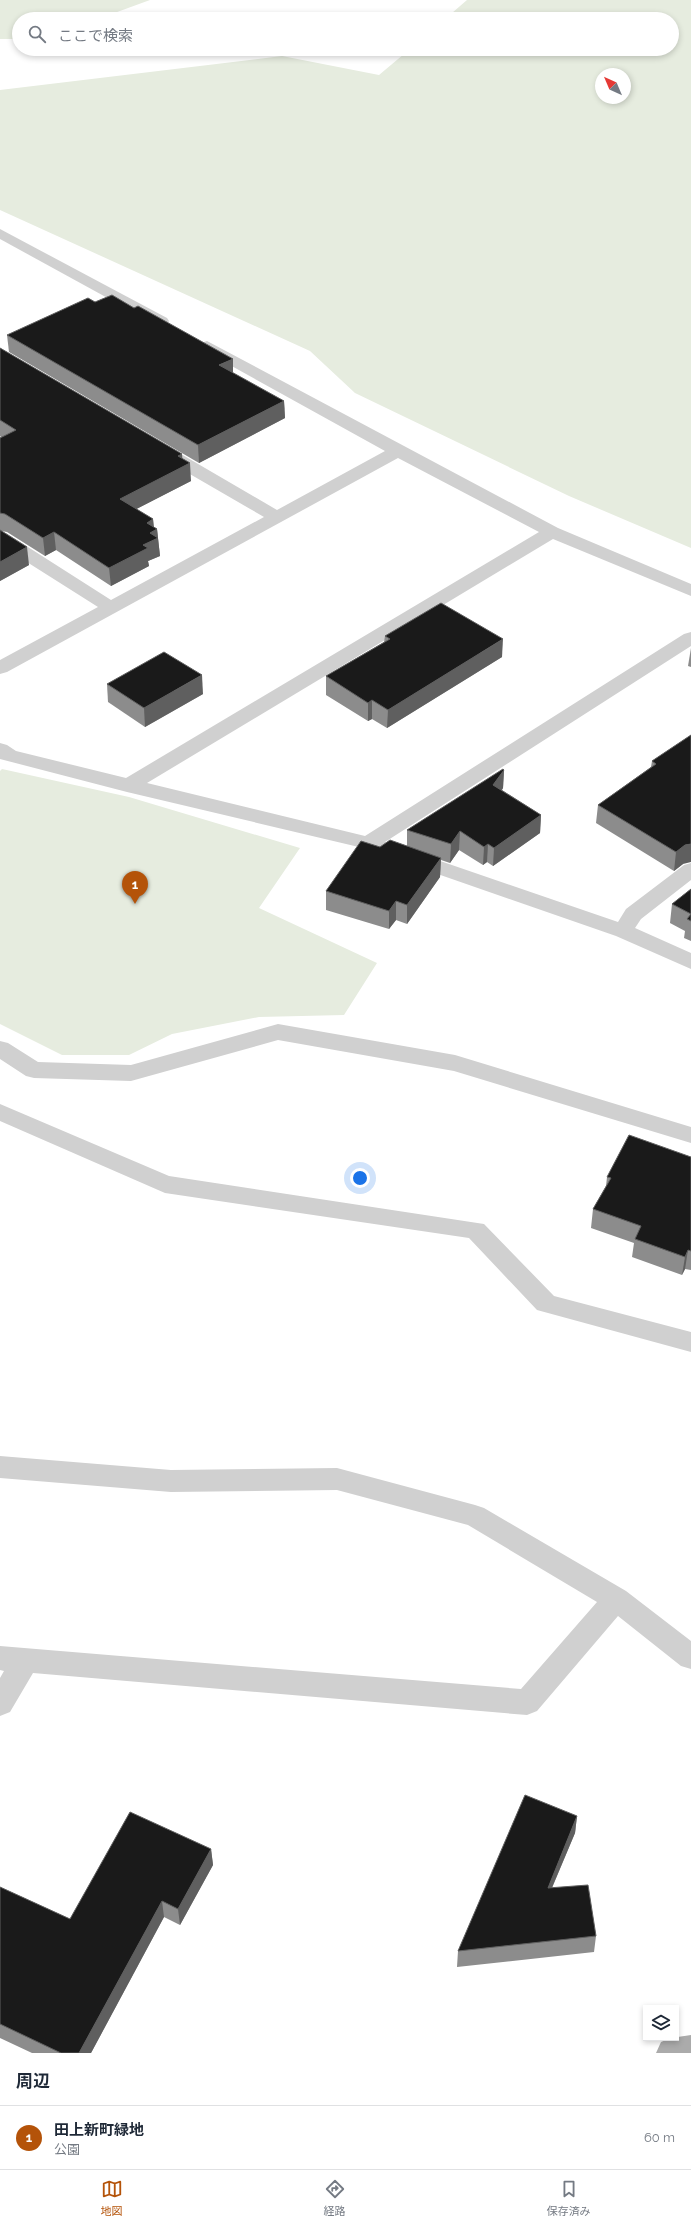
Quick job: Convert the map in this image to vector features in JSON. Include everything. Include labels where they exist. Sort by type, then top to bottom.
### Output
[{"type":"main road","points":[[672,2053],[691,2051]]},
{"type":"street","points":[[0,233],[174,329]]},
{"type":"street","points":[[195,340],[398,451],[552,532],[691,591]]},
{"type":"street","points":[[148,442],[277,517]]},
{"type":"street","points":[[0,668],[398,451]]},
{"type":"street","points":[[127,786],[552,532]]},
{"type":"street","points":[[0,536],[111,608]]},
{"type":"street","points":[[368,843],[691,638]]},
{"type":"street","points":[[0,749],[9,756],[127,786],[368,843],[624,931],[691,962]]},
{"type":"street","points":[[624,931],[634,914],[691,870]]},
{"type":"street","points":[[0,1048],[34,1070],[131,1073],[278,1032],[455,1063],[691,1135]]},
{"type":"street","points":[[0,1112],[165,1184],[476,1230],[546,1303],[691,1342]]},
{"type":"street","points":[[0,1468],[171,1482],[337,1479],[475,1516],[616,1599],[691,1658]]},
{"type":"street","points":[[0,1658],[527,1702],[616,1599]]},
{"type":"street","points":[[0,1703],[26,1660]]},
{"type":"shaded area","points":[[0,0],[150,0],[117,12],[12,12],[12,39],[0,39]]},
{"type":"shaded area","points":[[467,0],[691,0],[691,548],[569,496],[355,393],[310,351],[0,210],[0,90],[282,56],[379,75],[402,56],[679,56],[679,12],[453,12]]},
{"type":"shaded area","points":[[2,769],[129,797],[300,848],[259,908],[377,963],[344,1015],[259,1017],[172,1034],[129,1055],[62,1055],[0,1024],[0,771]]},
{"type":"building","points":[[112,295],[134,308],[138,306],[233,359],[219,365],[284,401],[198,445],[7,335],[88,298],[95,302]]},
{"type":"building","points":[[0,348],[182,454],[178,456],[190,463],[120,499],[153,519],[147,523],[157,529],[150,533],[158,538],[143,545],[148,548],[109,568],[54,532],[43,538],[5,514],[0,513],[0,438],[16,430],[0,420]]},
{"type":"building","points":[[0,530],[27,547],[0,562]]},
{"type":"building","points":[[441,603],[503,639],[388,710],[372,700],[368,703],[326,676],[390,639],[385,636]]},
{"type":"building","points":[[164,652],[202,675],[144,708],[107,684]]},
{"type":"building","points":[[691,735],[691,844],[685,845],[676,852],[598,805],[656,764],[652,761]]},
{"type":"building","points":[[503,769],[504,770],[493,785],[541,815],[494,848],[488,844],[484,847],[460,831],[451,844],[407,830]]},
{"type":"building","points":[[390,840],[441,858],[407,905],[396,901],[389,911],[326,891],[361,841],[380,847]]},
{"type":"building","points":[[691,889],[691,914],[672,904]]},
{"type":"building","points":[[691,914],[691,921],[687,919]]},
{"type":"building","points":[[629,1135],[691,1157],[691,1251],[688,1250],[685,1257],[635,1239],[641,1226],[593,1209],[611,1178],[607,1177]]},
{"type":"building","points":[[525,1795],[577,1816],[548,1888],[588,1885],[596,1936],[458,1951]]},
{"type":"building","points":[[130,1812],[211,1849],[178,1909],[162,1901],[79,2053],[61,2053],[0,2024],[0,1887],[70,1919]]},
{"type":"place","name":"田上新町緑地","points":[[135,904]]}]
